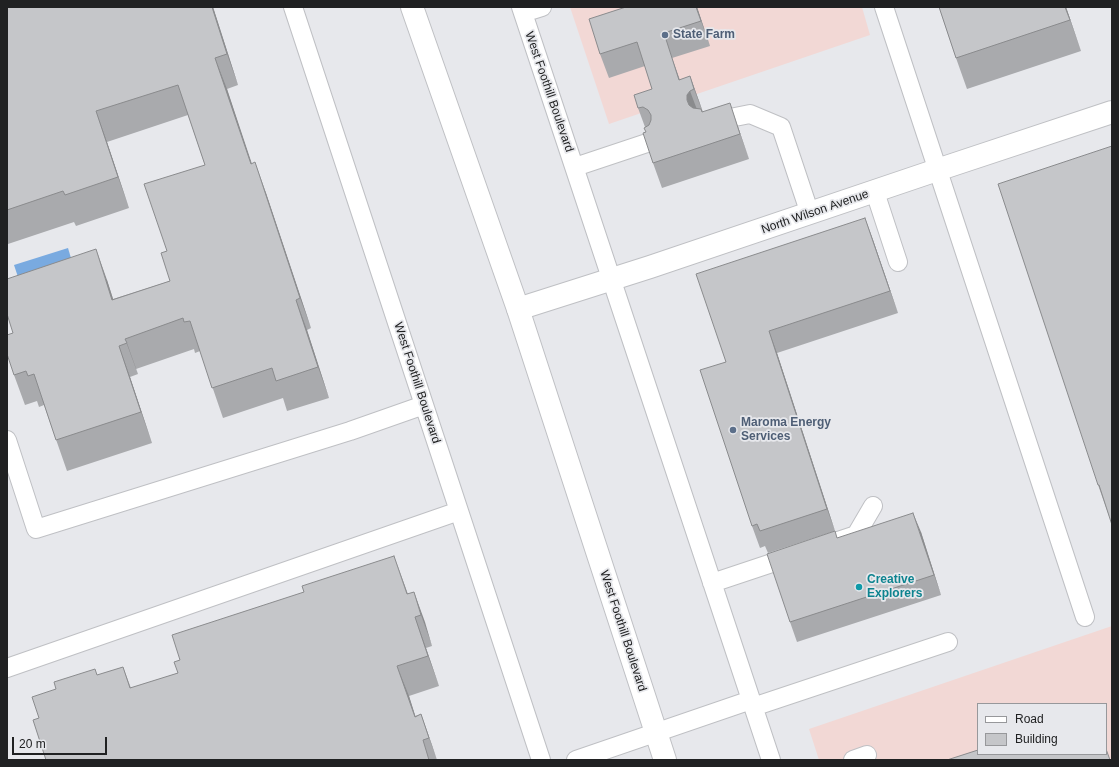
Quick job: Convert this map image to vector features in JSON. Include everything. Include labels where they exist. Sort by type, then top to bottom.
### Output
[{"type":"main road","name":"West Foothill Boulevard","points":[[412,7],[518,309],[665,760]]},
{"type":"main road","name":"North Wilson Avenue","points":[[518,309],[810,214],[1112,112]]},
{"type":"lane","name":"West Foothill Boulevard","points":[[293,7],[541,760]]},
{"type":"lane","points":[[522,10],[542,7]]},
{"type":"lane","points":[[884,7],[1085,617]]},
{"type":"lane","name":"West Foothill Boulevard","points":[[522,10],[771,760]]},
{"type":"lane","points":[[706,123],[750,114],[780,127],[810,214]]},
{"type":"lane","points":[[575,167],[650,142]]},
{"type":"lane","points":[[875,192],[898,262]]},
{"type":"lane","points":[[7,440],[36,529],[350,430],[424,405]]},
{"type":"lane","points":[[712,583],[856,535],[873,506]]},
{"type":"lane","points":[[7,668],[459,511]]},
{"type":"lane","points":[[576,760],[656,733],[948,642]]},
{"type":"shaded area","points":[[570,7],[862,7],[870,35],[609,124]]},
{"type":"shaded area","points":[[1112,626],[1112,760],[819,760],[809,729]]},
{"type":"water","points":[[68,248],[76,275],[23,292],[14,265]]},
{"type":"building","points":[[7,7],[212,7],[227,54],[215,58],[251,164],[255,162],[300,298],[296,300],[318,367],[276,381],[272,368],[212,388],[190,321],[184,322],[183,318],[125,339],[127,343],[119,346],[141,412],[56,440],[34,374],[28,376],[26,371],[14,375],[7,354],[7,335],[13,333],[7,314],[7,279],[96,249],[112,300],[170,281],[161,253],[167,251],[144,184],[205,165],[178,85],[96,111],[118,177],[65,195],[63,191],[7,210]]},
{"type":"building","points":[[626,7],[696,7],[701,21],[664,33],[679,80],[690,76],[694,89],[687,95],[687,100],[689,105],[693,108],[701,109],[702,112],[730,103],[740,134],[653,163],[643,133],[646,132],[644,128],[649,125],[651,115],[648,110],[643,107],[638,108],[634,95],[652,89],[637,42],[600,54],[589,19]]},
{"type":"building","points":[[939,7],[1065,7],[1070,20],[956,58]]},
{"type":"building","points":[[1112,146],[1112,525],[998,184]]},
{"type":"building","points":[[865,218],[890,291],[769,331],[827,509],[760,531],[757,524],[752,526],[700,370],[726,362],[696,274]]},
{"type":"building","name":"Creative Explorers","points":[[913,513],[934,575],[790,622],[767,554],[835,531],[837,538]]},
{"type":"building","points":[[394,556],[407,594],[414,592],[421,615],[415,617],[428,656],[397,666],[415,717],[421,714],[429,738],[423,740],[429,760],[46,760],[33,720],[39,718],[32,697],[56,689],[54,682],[95,669],[97,675],[123,667],[130,688],[178,673],[174,662],[180,660],[172,635],[304,592],[302,586]]},
{"type":"building","points":[[977,750],[977,755],[1107,755],[1107,752],[1110,760],[947,760]]},
{"type":"place","name":"State Farm","points":[[665,35]]},
{"type":"place","name":"Maroma Energy Services","points":[[733,430]]},
{"type":"place","name":"Creative Explorers","points":[[859,587]]}]
